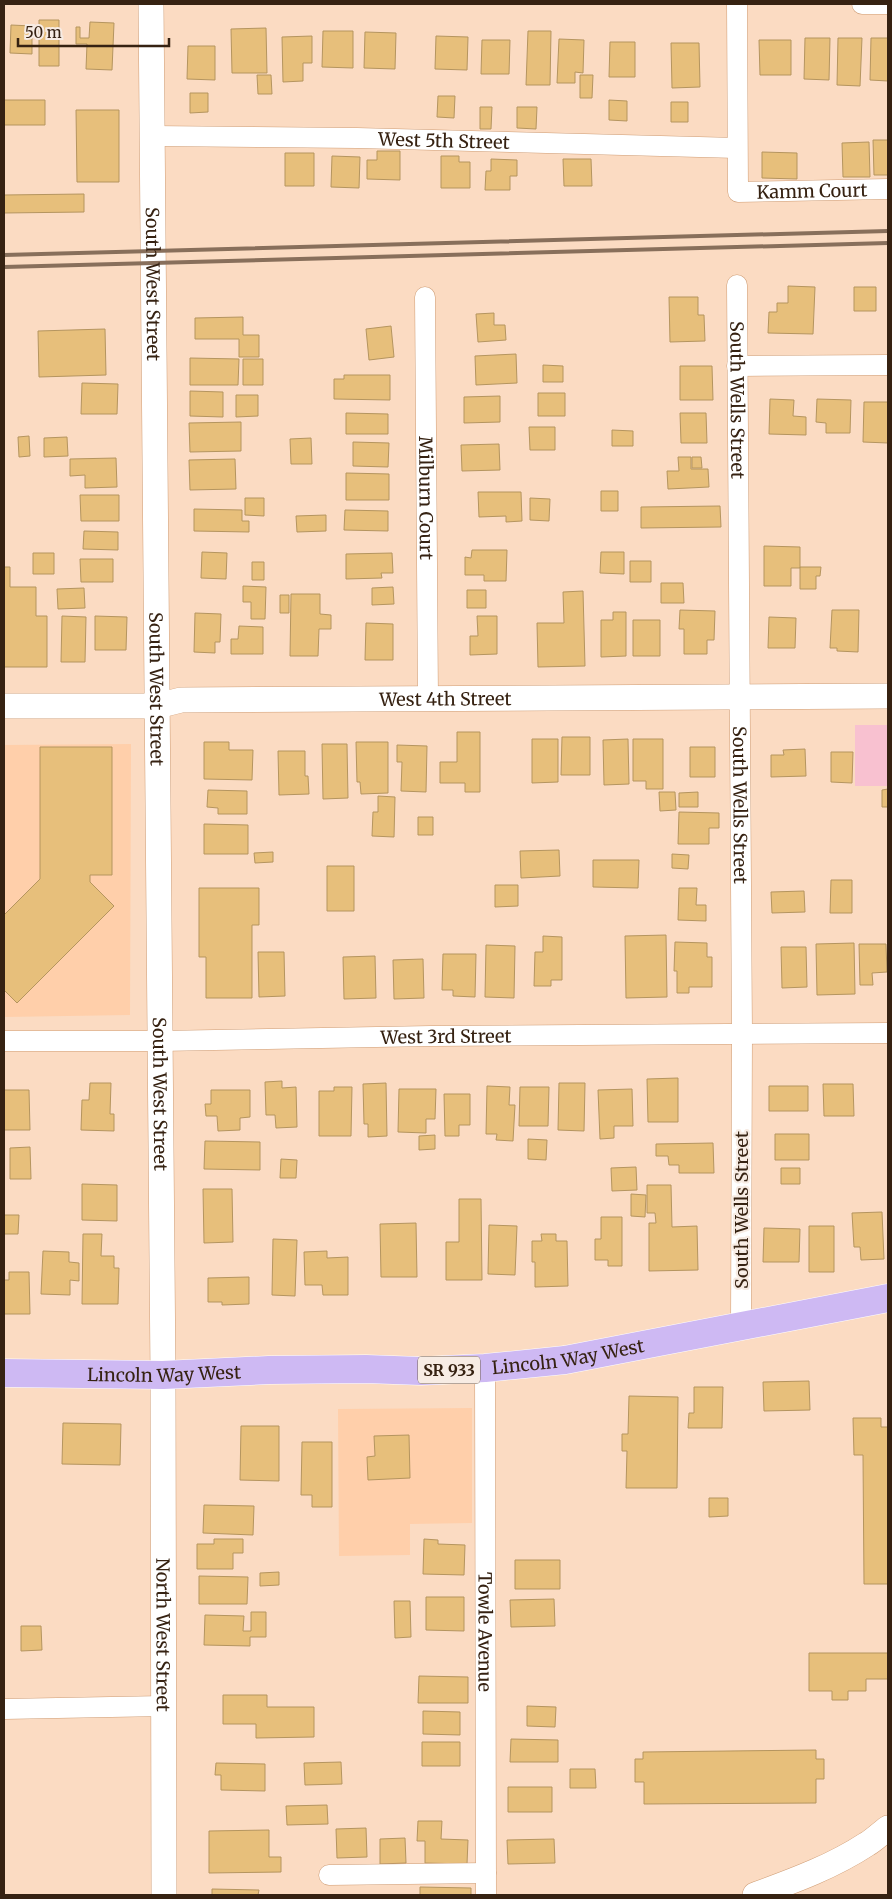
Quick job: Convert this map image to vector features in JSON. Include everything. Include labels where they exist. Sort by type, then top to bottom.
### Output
[{"type":"main road","name":"Lincoln Way West","points":[[4,1374],[163,1375],[269,1370],[366,1369],[421,1371],[485,1368],[565,1360],[888,1298]]},
{"type":"street","name":"South West Street","points":[[151,4],[163,1375]]},
{"type":"street","points":[[737,4],[737,148]]},
{"type":"street","points":[[862,4],[888,4]]},
{"type":"street","name":"West 5th Street","points":[[152,136],[357,138],[737,148]]},
{"type":"street","name":"Kamm Court","points":[[737,148],[738,192],[888,189]]},
{"type":"street","name":"South Wells Street","points":[[737,285],[738,696],[742,1034],[741,1326]]},
{"type":"street","name":"Milburn Court","points":[[425,298],[428,698]]},
{"type":"street","points":[[737,366],[888,365]]},
{"type":"street","name":"West 4th Street","points":[[4,706],[157,706],[181,700],[888,696]]},
{"type":"street","name":"West 3rd Street","points":[[4,1041],[888,1033]]},
{"type":"street","name":"Towle Avenue","points":[[485,1368],[486,1895]]},
{"type":"street","name":"North West Street","points":[[163,1375],[164,1895]]},
{"type":"street","points":[[4,1709],[164,1706]]},
{"type":"street","points":[[755,1895],[805,1877],[838,1861],[869,1844],[888,1828]]},
{"type":"street","points":[[329,1875],[486,1873]]},
{"type":"shaded area","points":[[855,725],[888,725],[888,786],[855,786]]},
{"type":"shaded area","points":[[131,744],[130,1015],[4,1017],[4,745]]},
{"type":"shaded area","points":[[472,1408],[472,1523],[410,1524],[410,1555],[339,1556],[338,1409]]},
{"type":"building","points":[[39,20],[59,20],[59,66],[39,66]]},
{"type":"building","points":[[90,22],[114,23],[112,70],[86,69],[87,44],[76,44],[76,27],[80,27],[80,38],[89,38]]},
{"type":"building","points":[[11,25],[32,26],[32,54],[10,53]]},
{"type":"building","points":[[266,28],[267,73],[232,73],[231,29]]},
{"type":"building","points":[[323,31],[353,31],[353,68],[322,67]]},
{"type":"building","points":[[528,31],[551,31],[550,85],[526,85]]},
{"type":"building","points":[[365,32],[396,33],[395,69],[364,68]]},
{"type":"building","points":[[312,36],[312,63],[303,63],[303,81],[283,82],[282,37]]},
{"type":"building","points":[[436,36],[468,37],[467,70],[435,69]]},
{"type":"building","points":[[805,38],[830,38],[829,80],[804,79]]},
{"type":"building","points":[[838,38],[862,38],[860,86],[837,85]]},
{"type":"building","points":[[871,38],[888,38],[888,81],[870,80]]},
{"type":"building","points":[[559,39],[584,40],[583,73],[575,72],[575,83],[557,83]]},
{"type":"building","points":[[482,40],[510,40],[509,74],[481,74]]},
{"type":"building","points":[[759,40],[791,40],[791,75],[760,75]]},
{"type":"building","points":[[610,42],[635,42],[635,77],[609,77]]},
{"type":"building","points":[[671,43],[699,43],[700,87],[672,88]]},
{"type":"building","points":[[188,46],[215,46],[215,80],[187,79]]},
{"type":"building","points":[[257,75],[271,75],[272,94],[258,94]]},
{"type":"building","points":[[580,75],[593,75],[592,98],[580,98]]},
{"type":"building","points":[[190,93],[208,93],[208,112],[190,113]]},
{"type":"building","points":[[438,96],[455,96],[454,118],[437,117]]},
{"type":"building","points":[[4,100],[45,100],[45,125],[4,125]]},
{"type":"building","points":[[609,100],[627,101],[627,121],[609,120]]},
{"type":"building","points":[[671,102],[688,102],[688,122],[671,122]]},
{"type":"building","points":[[480,107],[492,107],[491,129],[480,129]]},
{"type":"building","points":[[517,107],[537,107],[536,129],[517,128]]},
{"type":"building","points":[[76,110],[119,110],[119,182],[77,182]]},
{"type":"building","points":[[873,140],[888,140],[888,175],[874,175]]},
{"type":"building","points":[[869,142],[870,177],[843,177],[842,143]]},
{"type":"building","points":[[377,151],[400,151],[400,180],[367,179],[367,160],[377,160]]},
{"type":"building","points":[[762,152],[797,153],[797,179],[762,178]]},
{"type":"building","points":[[285,153],[314,153],[314,186],[285,186]]},
{"type":"building","points":[[332,156],[360,157],[359,188],[331,187]]},
{"type":"building","points":[[441,156],[459,156],[459,162],[470,162],[470,188],[441,188]]},
{"type":"building","points":[[491,159],[517,160],[517,176],[510,176],[510,190],[485,190],[486,171],[491,171]]},
{"type":"building","points":[[563,159],[591,159],[592,186],[564,186]]},
{"type":"building","points":[[84,194],[84,212],[4,213],[4,195]]},
{"type":"building","points":[[788,286],[815,287],[813,334],[768,333],[769,312],[777,312],[777,303],[788,303]]},
{"type":"building","points":[[854,287],[876,287],[876,311],[854,311]]},
{"type":"building","points":[[669,297],[698,297],[698,315],[704,315],[705,341],[670,342]]},
{"type":"building","points":[[494,313],[494,325],[505,325],[506,340],[478,342],[476,314]]},
{"type":"building","points":[[243,317],[243,335],[259,335],[259,357],[239,357],[239,339],[195,339],[195,318]]},
{"type":"building","points":[[391,326],[394,357],[369,360],[366,329]]},
{"type":"building","points":[[105,329],[106,375],[39,377],[38,331]]},
{"type":"building","points":[[516,354],[517,383],[476,385],[475,356]]},
{"type":"building","points":[[190,358],[239,359],[238,385],[190,385]]},
{"type":"building","points":[[243,359],[263,359],[263,385],[243,385]]},
{"type":"building","points":[[543,365],[563,366],[563,382],[543,382]]},
{"type":"building","points":[[680,366],[712,366],[713,400],[680,400]]},
{"type":"building","points":[[344,375],[390,375],[390,400],[334,399],[334,379],[344,379]]},
{"type":"building","points":[[82,383],[118,384],[117,414],[81,414]]},
{"type":"building","points":[[190,391],[223,392],[223,417],[190,416]]},
{"type":"building","points":[[538,393],[565,393],[565,416],[538,416]]},
{"type":"building","points":[[236,395],[258,395],[258,416],[236,417]]},
{"type":"building","points":[[500,396],[500,422],[464,423],[464,397]]},
{"type":"building","points":[[770,399],[794,400],[793,416],[806,417],[806,435],[769,434]]},
{"type":"building","points":[[817,399],[851,400],[850,433],[826,433],[826,423],[816,422]]},
{"type":"building","points":[[864,402],[888,402],[888,443],[863,442]]},
{"type":"building","points":[[346,413],[388,414],[388,434],[346,434]]},
{"type":"building","points":[[680,413],[706,413],[707,443],[681,443]]},
{"type":"building","points":[[241,422],[241,451],[190,452],[189,423]]},
{"type":"building","points":[[529,427],[555,427],[555,450],[530,450]]},
{"type":"building","points":[[612,430],[633,431],[633,446],[612,446]]},
{"type":"building","points":[[29,436],[30,456],[19,457],[18,437]]},
{"type":"building","points":[[67,437],[68,456],[44,457],[44,438]]},
{"type":"building","points":[[311,438],[312,464],[291,464],[290,439]]},
{"type":"building","points":[[353,442],[389,443],[388,467],[353,466]]},
{"type":"building","points":[[499,444],[500,470],[462,471],[461,445]]},
{"type":"building","points":[[678,457],[691,457],[691,469],[708,469],[709,487],[668,489],[667,471],[679,471]]},
{"type":"building","points":[[692,457],[701,457],[702,468],[692,468]]},
{"type":"building","points":[[116,458],[117,487],[85,488],[85,475],[70,476],[70,459]]},
{"type":"building","points":[[235,459],[236,489],[190,490],[189,460]]},
{"type":"building","points":[[346,473],[389,474],[389,500],[346,500]]},
{"type":"building","points":[[601,491],[618,491],[618,511],[601,511]]},
{"type":"building","points":[[478,492],[521,492],[522,521],[506,522],[506,516],[479,517]]},
{"type":"building","points":[[80,495],[119,495],[119,521],[81,521]]},
{"type":"building","points":[[245,498],[264,498],[264,516],[245,515]]},
{"type":"building","points":[[530,498],[550,499],[549,521],[530,520]]},
{"type":"building","points":[[720,506],[721,527],[641,528],[641,507]]},
{"type":"building","points":[[194,509],[242,510],[242,521],[249,521],[249,532],[194,531]]},
{"type":"building","points":[[345,510],[388,511],[388,531],[344,530]]},
{"type":"building","points":[[326,515],[326,531],[297,532],[296,516]]},
{"type":"building","points":[[84,531],[118,532],[118,550],[83,549]]},
{"type":"building","points":[[764,546],[800,547],[800,568],[791,568],[791,586],[764,586]]},
{"type":"building","points":[[472,550],[507,550],[506,581],[484,581],[484,575],[465,575],[465,557],[471,558]]},
{"type":"building","points":[[202,552],[227,553],[226,579],[201,578]]},
{"type":"building","points":[[601,552],[624,552],[624,574],[600,573]]},
{"type":"building","points":[[33,553],[54,553],[54,574],[33,574]]},
{"type":"building","points":[[392,553],[393,573],[381,573],[382,578],[346,579],[346,554]]},
{"type":"building","points":[[80,559],[113,559],[113,582],[81,582]]},
{"type":"building","points":[[630,561],[651,561],[651,582],[630,582]]},
{"type":"building","points":[[252,562],[264,562],[264,580],[252,580]]},
{"type":"building","points":[[4,567],[10,567],[10,587],[36,587],[36,616],[47,616],[47,667],[4,667]]},
{"type":"building","points":[[800,567],[821,567],[820,576],[816,576],[816,589],[800,589]]},
{"type":"building","points":[[661,583],[683,583],[684,603],[661,603]]},
{"type":"building","points":[[243,586],[266,587],[265,619],[251,619],[251,602],[243,602]]},
{"type":"building","points":[[393,587],[394,604],[372,605],[372,588]]},
{"type":"building","points":[[84,588],[85,608],[58,609],[57,589]]},
{"type":"building","points":[[467,590],[486,590],[486,608],[467,608]]},
{"type":"building","points":[[583,591],[585,666],[538,667],[537,623],[564,623],[563,592]]},
{"type":"building","points":[[291,594],[320,594],[320,614],[331,615],[331,629],[319,629],[318,656],[290,656]]},
{"type":"building","points":[[280,595],[289,595],[289,613],[280,613]]},
{"type":"building","points":[[680,610],[715,611],[714,640],[707,640],[707,654],[684,654],[684,629],[679,629]]},
{"type":"building","points":[[832,610],[859,610],[858,652],[837,651],[837,648],[830,648]]},
{"type":"building","points":[[613,612],[626,612],[626,656],[601,657],[601,620],[613,620]]},
{"type":"building","points":[[195,613],[221,614],[220,642],[215,642],[215,653],[194,652]]},
{"type":"building","points":[[62,616],[86,617],[85,662],[61,662]]},
{"type":"building","points":[[95,616],[127,617],[126,650],[95,650]]},
{"type":"building","points":[[477,616],[497,616],[497,654],[470,655],[470,636],[478,636]]},
{"type":"building","points":[[769,617],[796,618],[795,648],[768,648]]},
{"type":"building","points":[[633,620],[660,620],[660,656],[633,656]]},
{"type":"building","points":[[366,623],[393,624],[393,660],[365,660]]},
{"type":"building","points":[[239,626],[263,627],[263,654],[231,654],[231,639],[238,639]]},
{"type":"building","points":[[457,732],[480,732],[480,792],[465,792],[465,783],[440,783],[440,762],[457,762]]},
{"type":"building","points":[[562,737],[590,737],[590,775],[561,775]]},
{"type":"building","points":[[532,739],[558,739],[558,782],[532,783]]},
{"type":"building","points":[[628,739],[629,784],[604,785],[603,740]]},
{"type":"building","points":[[633,739],[663,739],[663,789],[646,789],[646,781],[633,781]]},
{"type":"building","points":[[204,742],[229,742],[229,750],[253,750],[252,780],[204,779]]},
{"type":"building","points":[[356,742],[388,742],[388,793],[361,794],[360,782],[357,782]]},
{"type":"building","points":[[322,744],[347,744],[348,798],[323,799]]},
{"type":"building","points":[[397,745],[427,746],[426,792],[401,791],[402,762],[397,762]]},
{"type":"building","points":[[40,747],[112,747],[112,875],[90,875],[90,882],[114,906],[17,1003],[4,990],[4,915],[40,879]]},
{"type":"building","points":[[690,747],[715,747],[715,777],[690,777]]},
{"type":"building","points":[[805,749],[806,776],[771,777],[771,755],[784,755],[783,750]]},
{"type":"building","points":[[278,751],[305,751],[305,776],[308,776],[309,794],[279,795]]},
{"type":"building","points":[[831,752],[853,752],[852,783],[831,782]]},
{"type":"building","points":[[888,789],[888,807],[882,807],[882,790]]},
{"type":"building","points":[[208,790],[247,791],[247,814],[218,814],[218,808],[207,807]]},
{"type":"building","points":[[659,792],[675,792],[676,810],[660,811]]},
{"type":"building","points":[[698,792],[698,807],[679,807],[679,793]]},
{"type":"building","points":[[378,796],[395,797],[394,837],[372,836],[373,812],[378,812]]},
{"type":"building","points":[[679,812],[719,813],[719,828],[709,828],[709,844],[678,844]]},
{"type":"building","points":[[418,817],[433,817],[433,835],[418,835]]},
{"type":"building","points":[[204,824],[248,825],[248,854],[204,854]]},
{"type":"building","points":[[559,850],[560,876],[521,878],[520,851]]},
{"type":"building","points":[[273,852],[273,862],[255,863],[254,853]]},
{"type":"building","points":[[672,854],[689,855],[688,869],[672,868]]},
{"type":"building","points":[[593,860],[639,860],[638,888],[593,887]]},
{"type":"building","points":[[327,866],[354,866],[354,911],[327,911]]},
{"type":"building","points":[[831,880],[852,880],[852,913],[830,913]]},
{"type":"building","points":[[495,885],[518,885],[518,906],[495,907]]},
{"type":"building","points":[[199,888],[259,888],[259,925],[252,925],[252,998],[206,998],[206,957],[199,957]]},
{"type":"building","points":[[679,888],[697,888],[696,905],[706,905],[706,921],[678,920]]},
{"type":"building","points":[[804,891],[805,912],[772,913],[771,892]]},
{"type":"building","points":[[666,935],[667,997],[626,998],[625,936]]},
{"type":"building","points":[[543,936],[562,937],[562,980],[551,980],[551,986],[534,986],[535,952],[543,952]]},
{"type":"building","points":[[675,942],[707,943],[707,957],[712,957],[712,987],[689,987],[689,993],[677,993],[677,971],[674,971]]},
{"type":"building","points":[[854,943],[855,994],[817,995],[816,944]]},
{"type":"building","points":[[859,944],[886,944],[887,972],[872,973],[873,985],[860,985]]},
{"type":"building","points":[[486,945],[515,946],[514,998],[485,997]]},
{"type":"building","points":[[781,947],[806,947],[807,987],[782,988]]},
{"type":"building","points":[[258,952],[284,952],[285,996],[259,997]]},
{"type":"building","points":[[443,954],[476,954],[475,997],[453,996],[453,990],[442,990]]},
{"type":"building","points":[[375,956],[376,998],[344,999],[343,957]]},
{"type":"building","points":[[423,959],[424,998],[394,999],[393,960]]},
{"type":"building","points":[[678,1078],[678,1122],[648,1122],[647,1079]]},
{"type":"building","points":[[282,1081],[282,1088],[296,1087],[297,1127],[276,1128],[275,1115],[266,1115],[265,1082]]},
{"type":"building","points":[[90,1083],[111,1083],[110,1114],[114,1114],[114,1131],[81,1130],[82,1100],[89,1100]]},
{"type":"building","points":[[386,1083],[387,1136],[368,1137],[368,1124],[364,1124],[363,1084]]},
{"type":"building","points":[[559,1083],[585,1083],[584,1131],[558,1130]]},
{"type":"building","points":[[823,1084],[853,1084],[854,1116],[824,1116]]},
{"type":"building","points":[[487,1086],[510,1087],[509,1105],[515,1105],[513,1141],[496,1140],[497,1134],[486,1134]]},
{"type":"building","points":[[769,1086],[808,1086],[808,1111],[769,1111]]},
{"type":"building","points":[[334,1087],[352,1087],[351,1136],[319,1136],[319,1091],[334,1091]]},
{"type":"building","points":[[520,1087],[549,1087],[548,1126],[519,1126]]},
{"type":"building","points":[[399,1089],[436,1089],[435,1119],[426,1119],[426,1133],[398,1132]]},
{"type":"building","points":[[632,1089],[633,1126],[614,1126],[614,1138],[600,1139],[598,1090]]},
{"type":"building","points":[[4,1090],[29,1090],[30,1130],[4,1130]]},
{"type":"building","points":[[211,1090],[250,1090],[250,1117],[240,1118],[240,1130],[218,1131],[217,1116],[206,1116],[205,1104],[211,1104]]},
{"type":"building","points":[[444,1094],[470,1094],[470,1125],[459,1125],[459,1136],[445,1136]]},
{"type":"building","points":[[775,1134],[809,1134],[809,1160],[775,1160]]},
{"type":"building","points":[[435,1135],[435,1149],[419,1150],[419,1136]]},
{"type":"building","points":[[528,1139],[547,1140],[546,1160],[528,1159]]},
{"type":"building","points":[[205,1141],[260,1142],[260,1170],[204,1169]]},
{"type":"building","points":[[713,1143],[714,1173],[679,1173],[679,1165],[669,1165],[668,1156],[656,1156],[656,1144]]},
{"type":"building","points":[[30,1147],[31,1179],[10,1179],[10,1148]]},
{"type":"building","points":[[281,1159],[297,1160],[296,1178],[280,1178]]},
{"type":"building","points":[[636,1167],[637,1190],[612,1191],[611,1168]]},
{"type":"building","points":[[781,1168],[800,1168],[800,1184],[781,1184]]},
{"type":"building","points":[[82,1184],[117,1185],[117,1221],[82,1220]]},
{"type":"building","points":[[647,1185],[671,1185],[672,1227],[697,1226],[698,1270],[649,1271],[649,1223],[656,1223],[655,1213],[647,1213]]},
{"type":"building","points":[[203,1189],[232,1189],[233,1242],[204,1243]]},
{"type":"building","points":[[631,1194],[646,1195],[645,1217],[631,1216]]},
{"type":"building","points":[[459,1199],[481,1199],[482,1280],[446,1280],[446,1242],[459,1242]]},
{"type":"building","points":[[882,1212],[884,1259],[861,1260],[860,1247],[854,1247],[852,1213]]},
{"type":"building","points":[[4,1215],[19,1215],[18,1234],[4,1234]]},
{"type":"building","points":[[601,1217],[622,1217],[622,1266],[608,1266],[608,1260],[595,1260],[595,1239],[601,1239]]},
{"type":"building","points":[[416,1223],[417,1277],[381,1277],[380,1224]]},
{"type":"building","points":[[489,1225],[517,1226],[515,1275],[488,1274]]},
{"type":"building","points":[[809,1226],[834,1226],[834,1272],[809,1272]]},
{"type":"building","points":[[764,1228],[800,1229],[799,1262],[763,1262]]},
{"type":"building","points":[[83,1234],[102,1234],[101,1256],[114,1256],[114,1268],[119,1268],[118,1304],[82,1304]]},
{"type":"building","points":[[541,1234],[556,1234],[556,1241],[567,1241],[568,1286],[535,1287],[535,1262],[532,1262],[532,1241],[542,1241]]},
{"type":"building","points":[[273,1239],[297,1240],[295,1296],[272,1295]]},
{"type":"building","points":[[43,1251],[69,1252],[69,1262],[79,1263],[79,1281],[70,1280],[70,1295],[41,1294]]},
{"type":"building","points":[[327,1251],[327,1258],[348,1257],[348,1295],[323,1295],[322,1285],[305,1285],[304,1252]]},
{"type":"building","points":[[9,1272],[29,1272],[30,1314],[4,1314],[4,1280],[9,1280]]},
{"type":"building","points":[[249,1277],[249,1304],[222,1305],[222,1302],[208,1302],[208,1278]]},
{"type":"building","points":[[809,1381],[810,1410],[764,1411],[763,1382]]},
{"type":"building","points":[[694,1387],[723,1387],[722,1428],[688,1428],[689,1413],[694,1413]]},
{"type":"building","points":[[629,1396],[678,1397],[677,1488],[626,1488],[627,1451],[622,1451],[622,1434],[628,1434]]},
{"type":"building","points":[[853,1418],[881,1418],[881,1427],[888,1427],[888,1584],[864,1584],[863,1455],[854,1455]]},
{"type":"building","points":[[63,1423],[121,1424],[120,1465],[62,1464]]},
{"type":"building","points":[[241,1426],[279,1426],[279,1481],[240,1480]]},
{"type":"building","points":[[409,1435],[410,1478],[368,1480],[367,1457],[375,1456],[374,1436]]},
{"type":"building","points":[[302,1442],[332,1442],[332,1507],[312,1507],[312,1495],[301,1495]]},
{"type":"building","points":[[709,1498],[728,1498],[728,1516],[709,1517]]},
{"type":"building","points":[[204,1505],[254,1506],[253,1535],[203,1533]]},
{"type":"building","points":[[214,1539],[243,1539],[243,1553],[233,1553],[233,1569],[197,1569],[197,1544],[214,1544]]},
{"type":"building","points":[[424,1539],[438,1540],[438,1544],[465,1545],[464,1575],[423,1574]]},
{"type":"building","points":[[515,1560],[560,1560],[560,1589],[515,1589]]},
{"type":"building","points":[[279,1572],[279,1585],[260,1586],[260,1573]]},
{"type":"building","points":[[199,1576],[248,1577],[247,1604],[199,1604]]},
{"type":"building","points":[[426,1597],[464,1597],[464,1631],[426,1630]]},
{"type":"building","points":[[554,1599],[555,1626],[511,1627],[510,1600]]},
{"type":"building","points":[[394,1601],[410,1601],[411,1637],[395,1638]]},
{"type":"building","points":[[251,1612],[266,1612],[266,1637],[250,1637],[250,1646],[204,1645],[205,1615],[244,1616],[243,1631],[251,1631]]},
{"type":"building","points":[[21,1626],[41,1626],[42,1650],[21,1651]]},
{"type":"building","points":[[809,1653],[888,1653],[888,1679],[866,1679],[866,1691],[848,1691],[848,1700],[832,1700],[832,1691],[809,1691]]},
{"type":"building","points":[[419,1676],[468,1677],[468,1703],[418,1703]]},
{"type":"building","points":[[223,1695],[267,1695],[267,1707],[314,1707],[314,1737],[256,1738],[256,1724],[223,1724]]},
{"type":"building","points":[[527,1706],[556,1707],[555,1727],[527,1726]]},
{"type":"building","points":[[423,1711],[460,1712],[460,1735],[423,1734]]},
{"type":"building","points":[[511,1739],[558,1740],[558,1762],[510,1762]]},
{"type":"building","points":[[422,1742],[460,1742],[460,1766],[422,1766]]},
{"type":"building","points":[[816,1750],[816,1759],[824,1759],[824,1779],[816,1779],[816,1803],[644,1804],[644,1782],[635,1782],[635,1759],[643,1759],[643,1752]]},
{"type":"building","points":[[341,1762],[342,1784],[305,1785],[304,1763]]},
{"type":"building","points":[[216,1763],[265,1764],[265,1791],[221,1790],[221,1775],[215,1775]]},
{"type":"building","points":[[570,1769],[595,1769],[596,1788],[570,1788]]},
{"type":"building","points":[[508,1787],[552,1787],[552,1812],[508,1812]]},
{"type":"building","points":[[327,1805],[328,1824],[287,1825],[286,1806]]},
{"type":"building","points":[[418,1821],[442,1821],[441,1839],[468,1840],[467,1864],[425,1863],[425,1841],[417,1841]]},
{"type":"building","points":[[366,1828],[367,1857],[337,1858],[336,1829]]},
{"type":"building","points":[[269,1830],[269,1857],[281,1857],[281,1872],[209,1873],[209,1831]]},
{"type":"building","points":[[405,1838],[406,1863],[380,1864],[380,1839]]},
{"type":"building","points":[[554,1839],[555,1863],[508,1864],[507,1840]]},
{"type":"building","points":[[420,1887],[471,1888],[471,1895],[420,1895]]},
{"type":"building","points":[[212,1889],[259,1890],[258,1895],[212,1895]]},
{"type":"railway","points":[[4,255],[888,231]]},
{"type":"railway","points":[[4,267],[888,243]]}]
